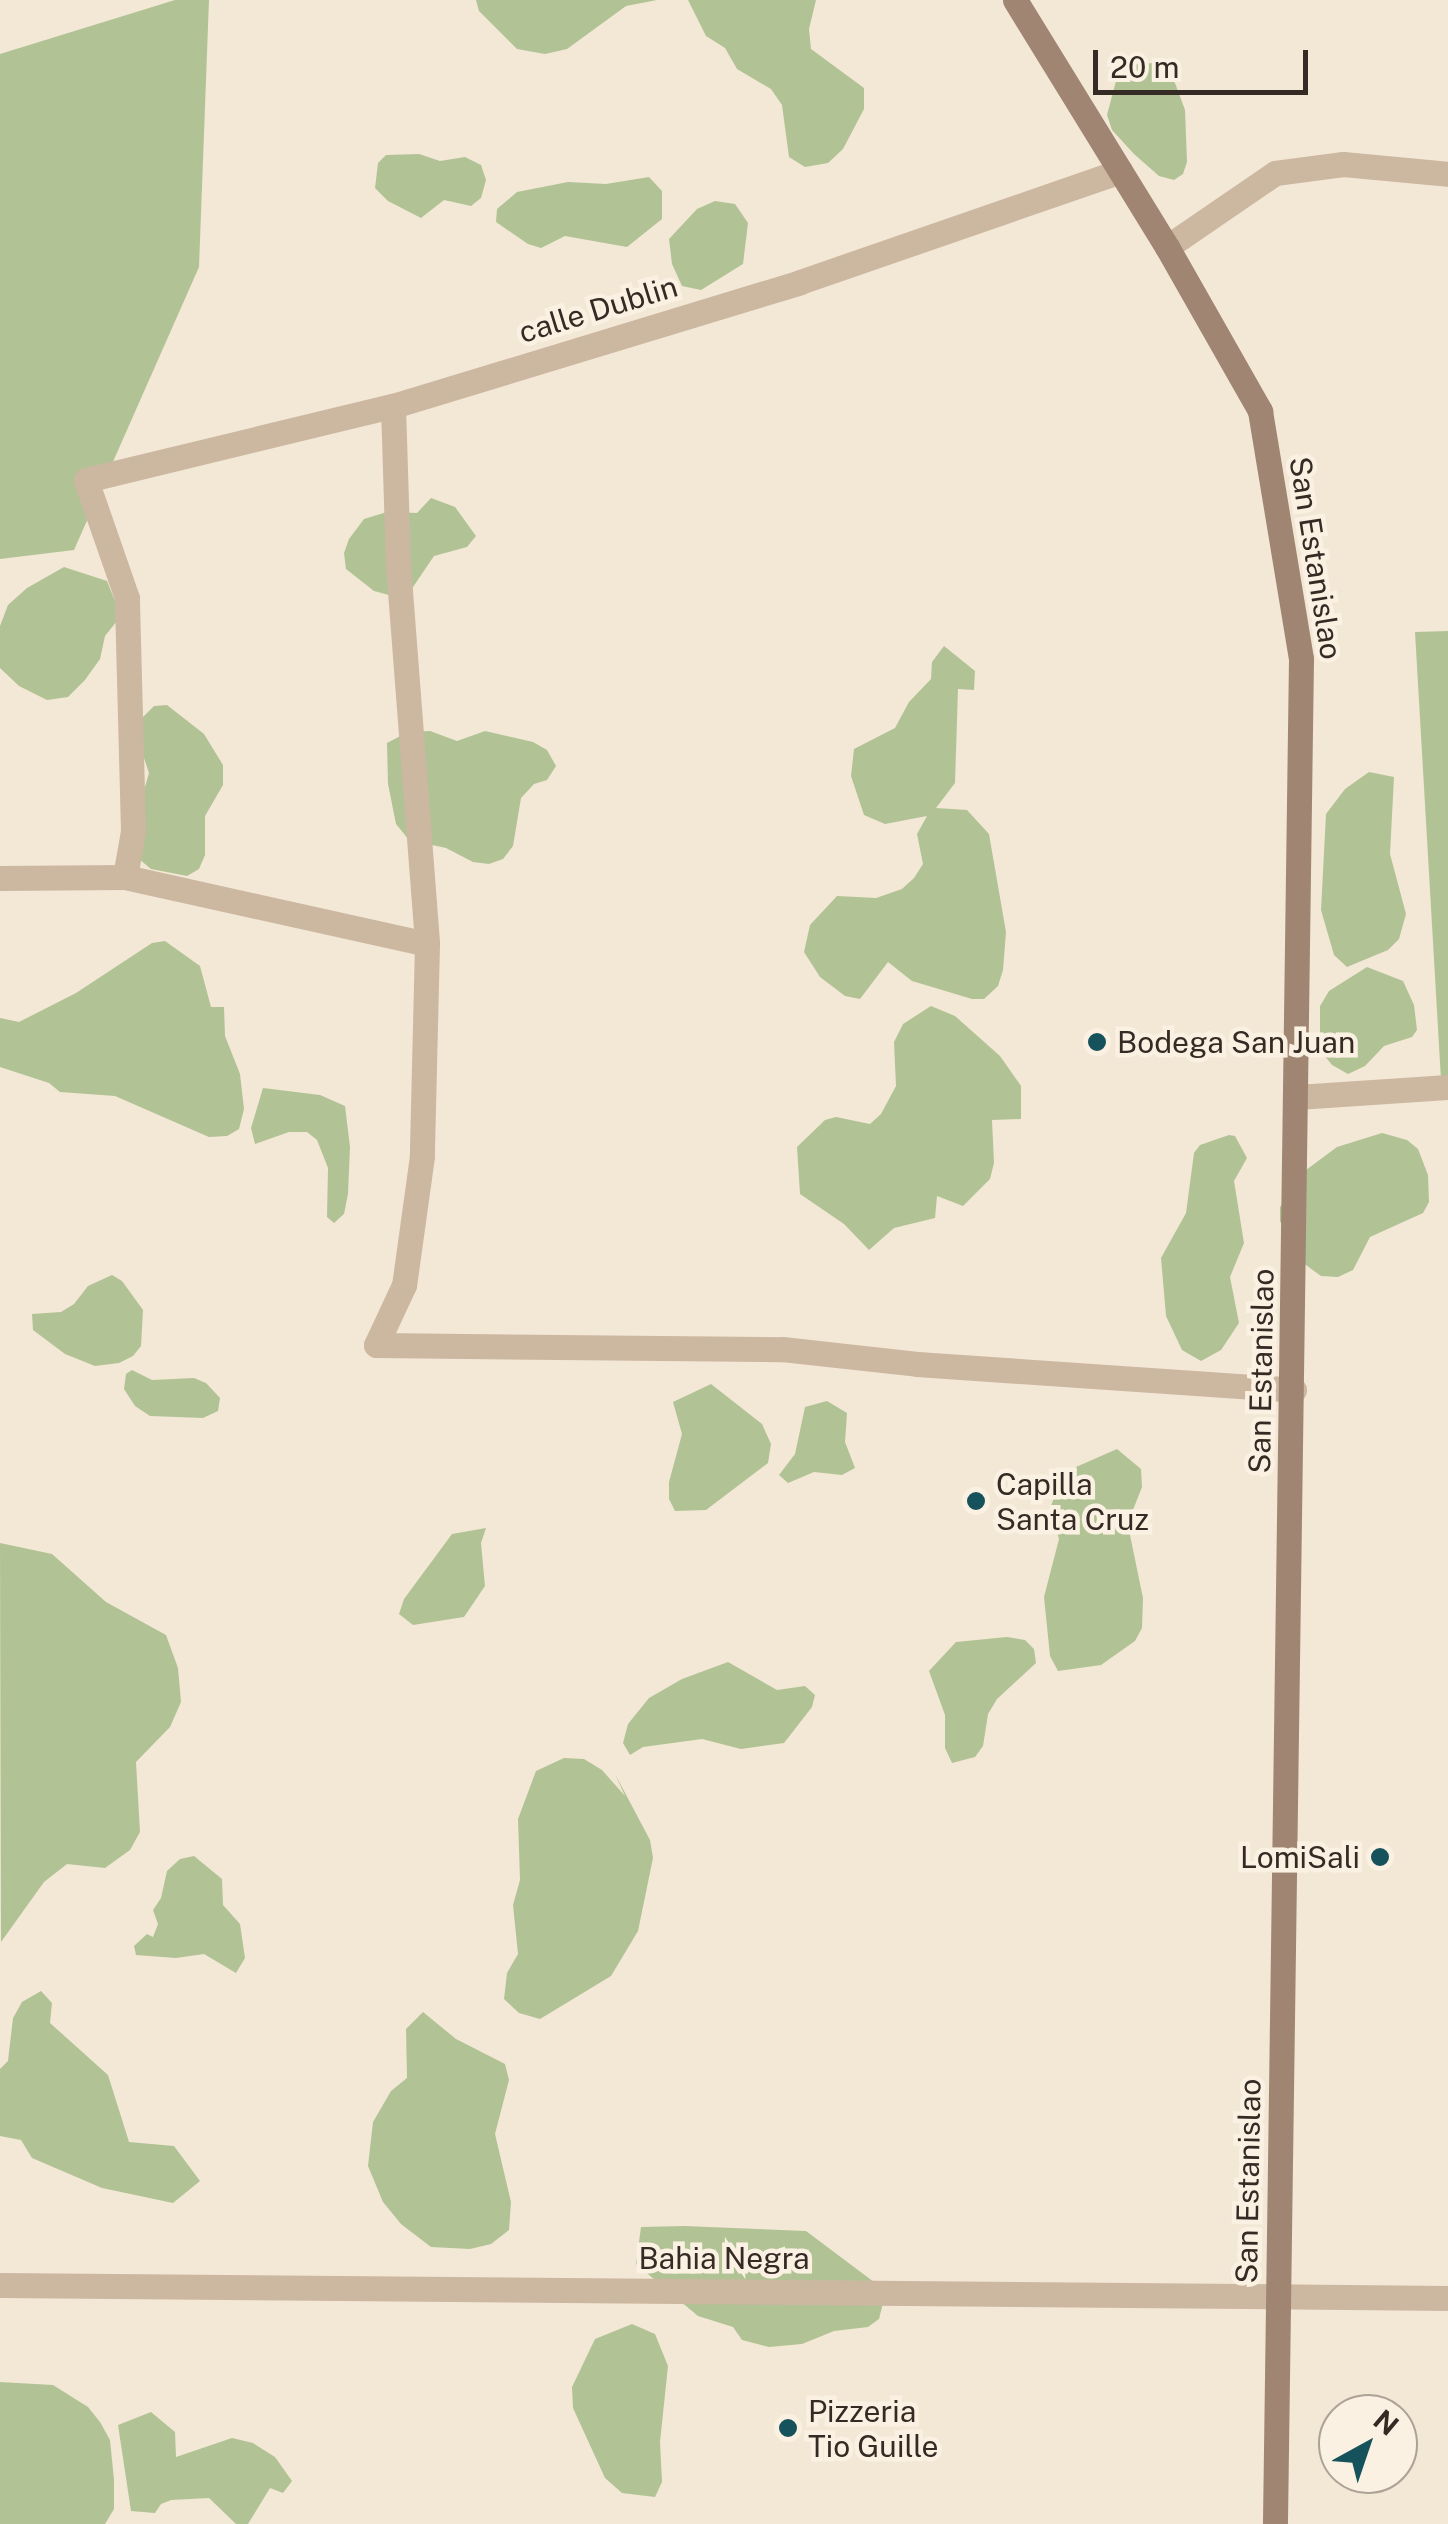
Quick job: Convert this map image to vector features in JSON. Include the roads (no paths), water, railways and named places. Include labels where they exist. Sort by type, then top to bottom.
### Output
[{"type":"main road","name":"San Estanislao","points":[[1015,0],[1167,247],[1260,410],[1301,659],[1276,2524]]},
{"type":"street","points":[[1167,247],[1274,173],[1343,164],[1448,174]]},
{"type":"street","name":"calle Dublin","points":[[126,877],[133,831],[127,598],[86,480],[393,406],[800,282],[1120,171]]},
{"type":"street","points":[[393,406],[398,565],[427,944],[422,1156],[404,1284],[376,1345],[782,1349],[916,1364],[1294,1390]]},
{"type":"street","points":[[0,878],[126,877],[427,944]]},
{"type":"street","points":[[1297,1098],[1448,1087]]},
{"type":"street","name":"Bahia Negra","points":[[0,2285],[1448,2298]]},
{"type":"place","name":"Bodega San Juan","points":[[1097,1042]]},
{"type":"place","name":"Capilla Santa Cruz","points":[[976,1501]]},
{"type":"place","name":"LomiSali","points":[[1380,1857]]},
{"type":"place","name":"Pizzeria Tio Guille","points":[[788,2428]]}]
